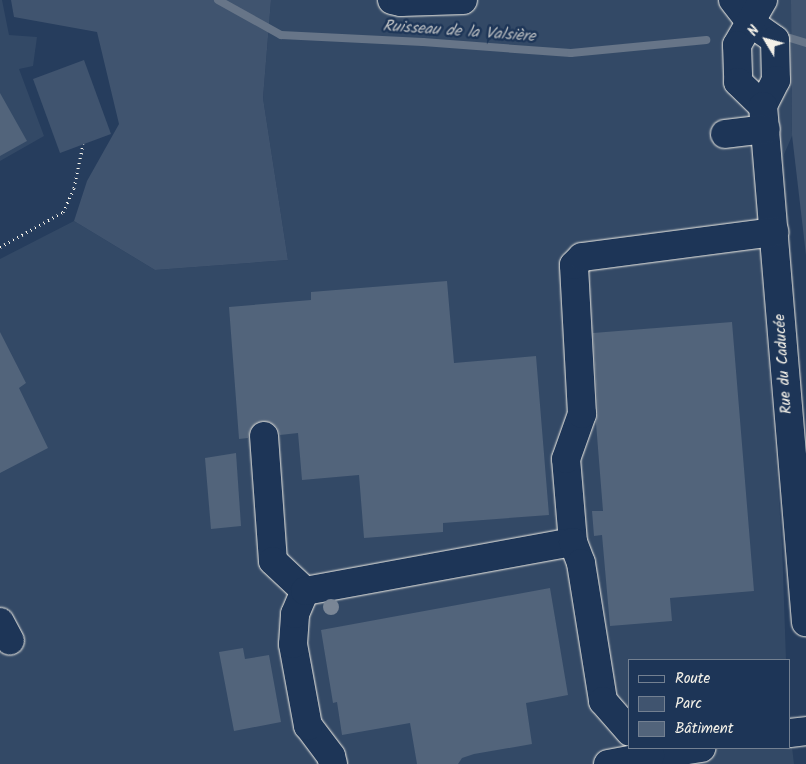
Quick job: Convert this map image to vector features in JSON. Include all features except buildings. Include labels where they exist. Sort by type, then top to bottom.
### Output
[{"type":"street","points":[[392,0],[401,2],[462,0]]},
{"type":"street","points":[[733,0],[757,12],[775,40],[776,80],[765,118]]},
{"type":"street","points":[[757,12],[737,45],[738,82],[765,118]]},
{"type":"street","points":[[725,134],[765,118]]},
{"type":"street","name":"Rue du Caducée","points":[[765,118],[806,622]]},
{"type":"street","points":[[628,730],[603,701],[581,563],[573,542],[566,459],[582,414],[574,265],[582,257],[774,232]]},
{"type":"street","points":[[264,436],[273,562],[305,591]]},
{"type":"street","points":[[305,591],[573,542]]},
{"type":"street","points":[[305,591],[295,614],[293,644],[308,726],[331,756],[333,764]]},
{"type":"street","points":[[791,733],[806,731]]},
{"type":"street","points":[[608,764],[646,752],[687,749]]},
{"type":"path","points":[[0,247],[63,212],[74,188],[83,144]]},
{"type":"shaded area","points":[[0,0],[2,0],[9,35],[37,37],[33,66],[19,69],[44,136],[0,161]]},
{"type":"shaded area","points":[[271,0],[791,0],[792,136],[758,214],[782,544],[786,659],[628,659],[628,749],[791,749],[791,738],[794,764],[0,764],[0,259],[74,221],[155,270],[288,260],[263,98]]},
{"type":"green space","points":[[11,0],[271,0],[263,98],[288,260],[155,270],[74,221],[87,181],[119,124],[97,32],[14,17]]},
{"type":"green space","points":[[791,0],[806,0],[806,255],[792,135]]},
{"type":"green space","points":[[84,60],[111,134],[60,153],[33,79]]},
{"type":"waterway","name":"Ruisseau de la Valsière","points":[[218,0],[281,35],[423,42],[571,53],[706,40]]},
{"type":"waterway","name":"Ruisseau de la Valsière","points":[[790,38],[806,43]]}]
